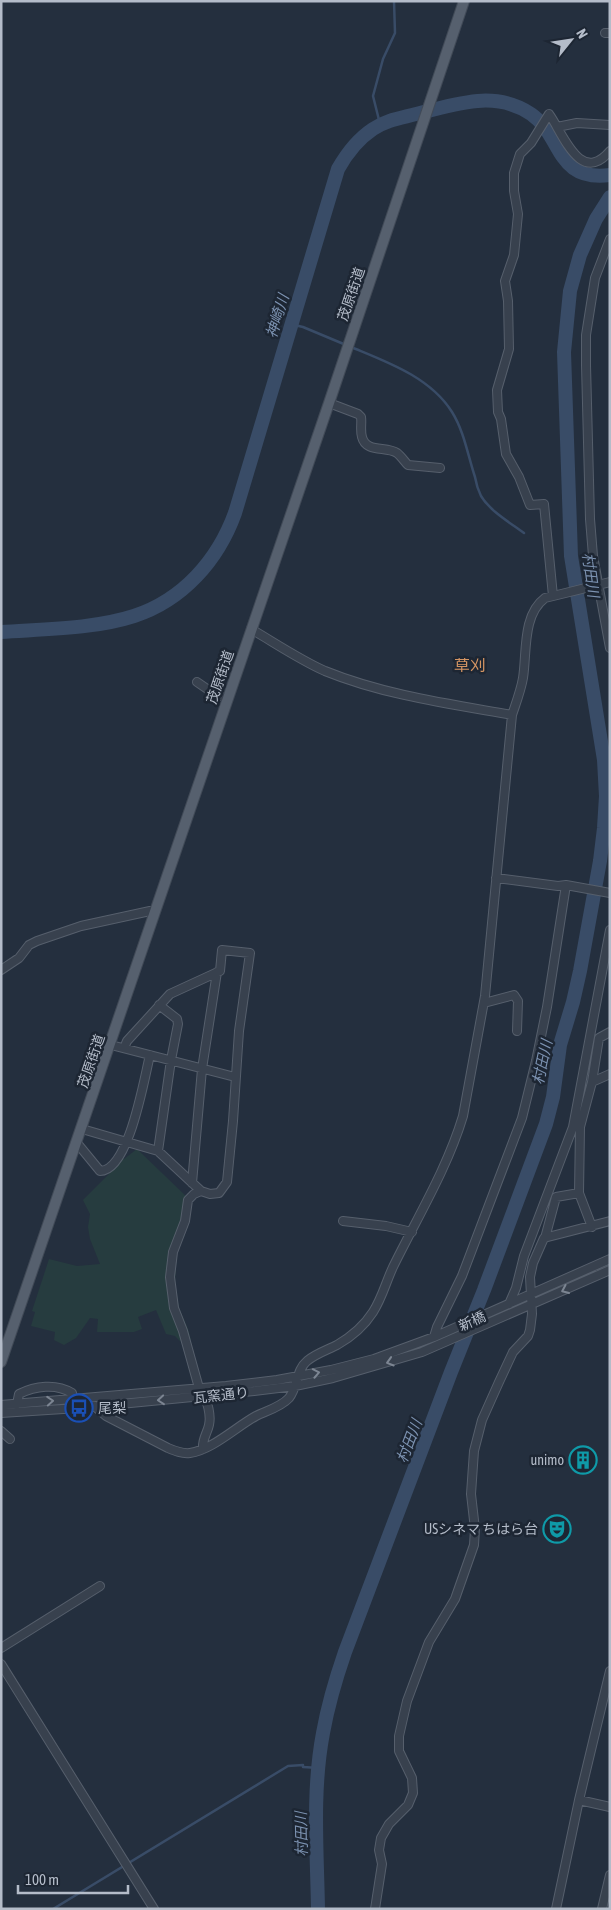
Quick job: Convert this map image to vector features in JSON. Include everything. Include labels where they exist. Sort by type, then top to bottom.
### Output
[{"type":"main road","name":"茂原街道","points":[[1,1362],[111,1045],[154,912],[329,403],[464,1]]},
{"type":"street","points":[[553,596],[544,504],[530,505],[519,477],[506,454],[501,419],[498,412],[497,394],[499,380],[509,349],[506,281],[514,255],[518,214],[514,190],[514,173],[520,154],[532,143],[549,114],[570,151],[583,161],[599,161],[610,151]]},
{"type":"street","points":[[557,127],[577,123],[610,125]]},
{"type":"street","points":[[610,238],[607,254],[595,278],[586,336],[590,519],[593,556],[610,648]]},
{"type":"street","points":[[329,403],[358,414],[362,437],[366,445],[397,453],[408,465],[440,468]]},
{"type":"street","points":[[94,1406],[106,1416],[178,1452],[189,1454],[287,1400],[304,1363],[354,1334],[372,1314],[457,1135],[466,1100],[484,1003],[512,715],[523,679],[529,624],[540,602],[553,596],[610,582]]},
{"type":"street","points":[[251,629],[324,670],[370,686],[419,698],[512,715]]},
{"type":"street","points":[[197,682],[213,694],[227,698]]},
{"type":"street","points":[[496,878],[558,886],[566,885],[610,893]]},
{"type":"street","points":[[435,1341],[522,1118],[547,1007],[566,885]]},
{"type":"street","points":[[1,970],[19,958],[29,946],[37,941],[81,926],[150,910],[154,912]]},
{"type":"street","points":[[510,1304],[524,1256],[573,1127],[610,930]]},
{"type":"street","points":[[82,1129],[158,1152],[201,1191],[210,1194],[219,1193],[227,1182],[239,1031],[250,954],[222,950],[220,971],[170,994],[127,1041],[124,1048]]},
{"type":"street","points":[[192,1183],[202,1069],[217,972]]},
{"type":"street","points":[[484,1003],[514,995],[518,1001],[517,1031]]},
{"type":"street","points":[[158,1152],[178,1024],[177,1019],[160,1005]]},
{"type":"street","points":[[592,1226],[579,1193],[580,1128],[592,1082],[599,1038],[610,1032]]},
{"type":"street","points":[[111,1045],[235,1077]]},
{"type":"street","points":[[77,1143],[100,1171],[110,1168],[116,1162],[128,1143],[150,1055]]},
{"type":"street","points":[[592,1082],[610,1074]]},
{"type":"street","points":[[199,1388],[184,1331],[174,1308],[170,1277],[173,1252],[185,1221],[189,1197],[201,1191]]},
{"type":"street","points":[[374,1909],[382,1864],[378,1850],[381,1838],[389,1824],[408,1805],[413,1792],[412,1778],[399,1752],[399,1736],[408,1701],[429,1642],[455,1599],[474,1545],[475,1528],[471,1494],[474,1451],[482,1420],[513,1352],[528,1336],[530,1330],[532,1304],[530,1277],[533,1263],[545,1238],[556,1197],[579,1193]]},
{"type":"street","points":[[343,1221],[386,1226],[412,1232]]},
{"type":"street","points":[[545,1238],[610,1221]]},
{"type":"street","points":[[510,1304],[610,1259]]},
{"type":"street","points":[[532,1304],[610,1270]]},
{"type":"street","name":"新橋","points":[[435,1341],[510,1304]]},
{"type":"street","name":"新橋","points":[[435,1341],[532,1304]]},
{"type":"street","name":"瓦窯通り","points":[[1,1405],[73,1400],[298,1377],[368,1361],[435,1341]]},
{"type":"street","name":"瓦窯通り","points":[[1,1413],[205,1396],[295,1386],[357,1372],[422,1352],[435,1341]]},
{"type":"street","points":[[17,1404],[19,1394],[31,1389],[44,1387],[66,1390],[72,1393],[73,1400]]},
{"type":"street","points":[[202,1448],[202,1443],[210,1424],[205,1396]]},
{"type":"street","points":[[2,1434],[10,1440]]},
{"type":"street","points":[[1,1648],[100,1586]]},
{"type":"street","points":[[1,1664],[154,1909]]},
{"type":"street","points":[[556,1909],[579,1800],[610,1670]]},
{"type":"street","points":[[579,1800],[610,1807]]},
{"type":"street","points":[[602,1909],[610,1875]]},
{"type":"green space","points":[[137,1149],[190,1200],[188,1223],[177,1249],[175,1284],[179,1308],[191,1340],[180,1341],[175,1336],[166,1334],[156,1310],[138,1317],[142,1329],[134,1332],[97,1332],[98,1319],[90,1318],[76,1338],[64,1345],[54,1340],[55,1332],[31,1326],[35,1312],[32,1311],[49,1259],[77,1266],[100,1264],[90,1239],[88,1227],[90,1214],[83,1200],[109,1174],[122,1157],[124,1159]]},
{"type":"waterway","points":[[380,124],[373,96],[383,59],[395,33],[394,1]]},
{"type":"waterway","name":"神崎川","points":[[1,632],[102,624],[134,616],[152,609],[183,589],[197,576],[219,547],[235,513],[338,169],[345,157],[362,137],[388,121],[459,103],[474,101],[503,102],[517,106],[531,114],[541,123],[569,165],[579,172],[592,175],[610,175]]},
{"type":"waterway","name":"村田川","points":[[318,1909],[317,1777],[323,1733],[332,1692],[345,1652],[546,1124],[553,1097],[560,1045],[580,971],[600,861],[606,796],[604,760],[571,556],[564,352],[570,291],[580,255],[596,219],[610,197]]},
{"type":"waterway","points":[[290,324],[303,327],[346,345]]},
{"type":"waterway","points":[[351,347],[407,372],[432,389],[443,400],[460,427],[481,496],[495,511],[524,533]]},
{"type":"waterway","points":[[53,1909],[288,1766],[303,1765],[303,1767],[319,1768]]},
{"type":"place","name":"尾梨","points":[[79,1408]]},
{"type":"place","name":"unimo","points":[[583,1460]]},
{"type":"place","name":"USシネマ ちはら台","points":[[557,1529]]},
{"type":"district","name":"草刈","points":[[470,665]]}]
